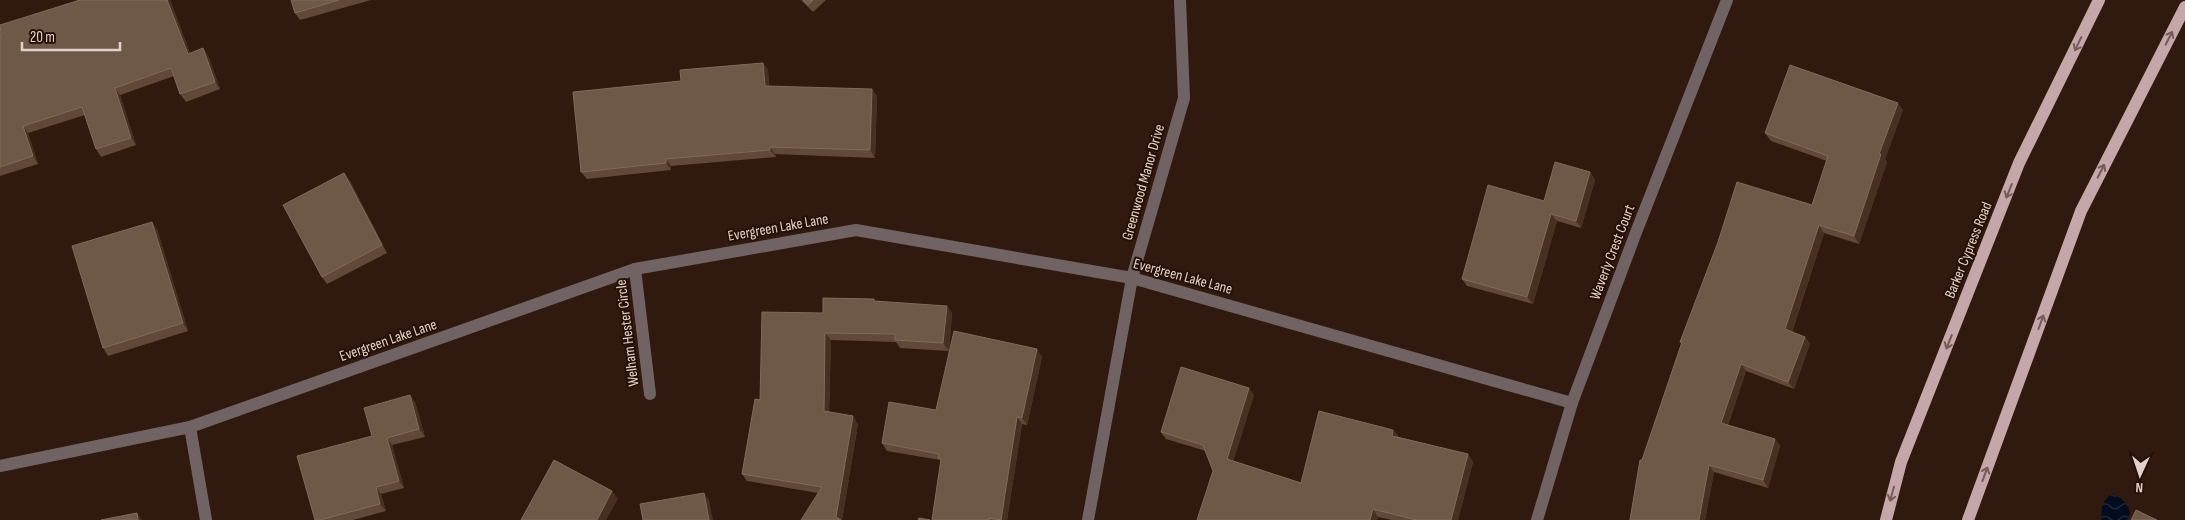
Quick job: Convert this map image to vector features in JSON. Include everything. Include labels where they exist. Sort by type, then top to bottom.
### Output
[{"type":"main road","name":"Barker Cypress Road","points":[[1886,520],[1901,462],[2020,163],[2100,0]]},
{"type":"main road","points":[[1968,520],[2081,211],[2185,8]]},
{"type":"street","name":"Greenwood Manor Drive","points":[[1088,520],[1132,278],[1184,98],[1180,0]]},
{"type":"street","name":"Waverly Crest Court","points":[[1537,520],[1572,403],[1638,226],[1727,0]]},
{"type":"street","name":"Evergreen Lake Lane","points":[[0,466],[190,427],[635,269],[856,230],[1132,278],[1572,403]]},
{"type":"street","name":"Welham Hester Circle","points":[[635,269],[650,394]]},
{"type":"street","points":[[190,427],[206,520]]},
{"type":"water","points":[[2112,494],[2126,503],[2130,513],[2127,520],[2101,520],[2104,502]]},
{"type":"building","points":[[80,0],[167,0],[188,54],[203,48],[215,82],[180,94],[171,68],[115,88],[131,138],[96,149],[82,107],[23,126],[33,156],[0,167],[0,25]]},
{"type":"building","points":[[291,0],[339,0],[295,13]]},
{"type":"building","points":[[803,0],[813,0],[808,5]]},
{"type":"building","points":[[763,63],[765,86],[872,89],[870,150],[770,147],[770,150],[666,159],[666,163],[581,172],[573,92],[681,81],[680,70]]},
{"type":"building","points":[[1790,65],[1898,103],[1879,154],[1881,154],[1854,236],[1819,225],[1785,329],[1805,337],[1788,382],[1741,364],[1721,423],[1775,439],[1763,480],[1709,465],[1699,520],[1630,520],[1640,460],[1642,460],[1682,342],[1680,342],[1718,242],[1737,182],[1812,205],[1828,156],[1765,133]]},
{"type":"building","points":[[1555,162],[1590,172],[1576,221],[1551,214],[1527,297],[1462,279],[1488,185],[1544,201]]},
{"type":"building","points":[[344,173],[382,245],[322,277],[283,205]]},
{"type":"building","points":[[152,222],[183,323],[103,348],[72,246]]},
{"type":"building","points":[[823,298],[874,299],[874,301],[947,306],[943,343],[895,340],[895,334],[825,333],[824,411],[853,416],[836,517],[841,520],[801,520],[822,487],[742,474],[755,399],[760,400],[762,312],[823,313]]},
{"type":"building","points":[[954,331],[1037,349],[1022,418],[1017,417],[1001,520],[989,518],[989,520],[932,520],[941,459],[938,458],[939,454],[882,443],[889,402],[936,410]]},
{"type":"building","points":[[1181,367],[1249,388],[1227,459],[1301,483],[1319,411],[1393,430],[1392,436],[1468,454],[1451,520],[1417,520],[1373,509],[1370,520],[1197,520],[1213,471],[1203,445],[1161,432]]},
{"type":"building","points":[[410,395],[419,429],[387,438],[399,481],[376,487],[380,504],[315,520],[297,456],[372,436],[364,408]]},
{"type":"building","points":[[554,460],[612,491],[597,520],[521,520]]},
{"type":"building","points":[[704,493],[709,520],[643,520],[640,504]]},
{"type":"building","points":[[2136,510],[2157,520],[2131,520]]},
{"type":"building","points":[[137,513],[138,520],[101,520]]}]
